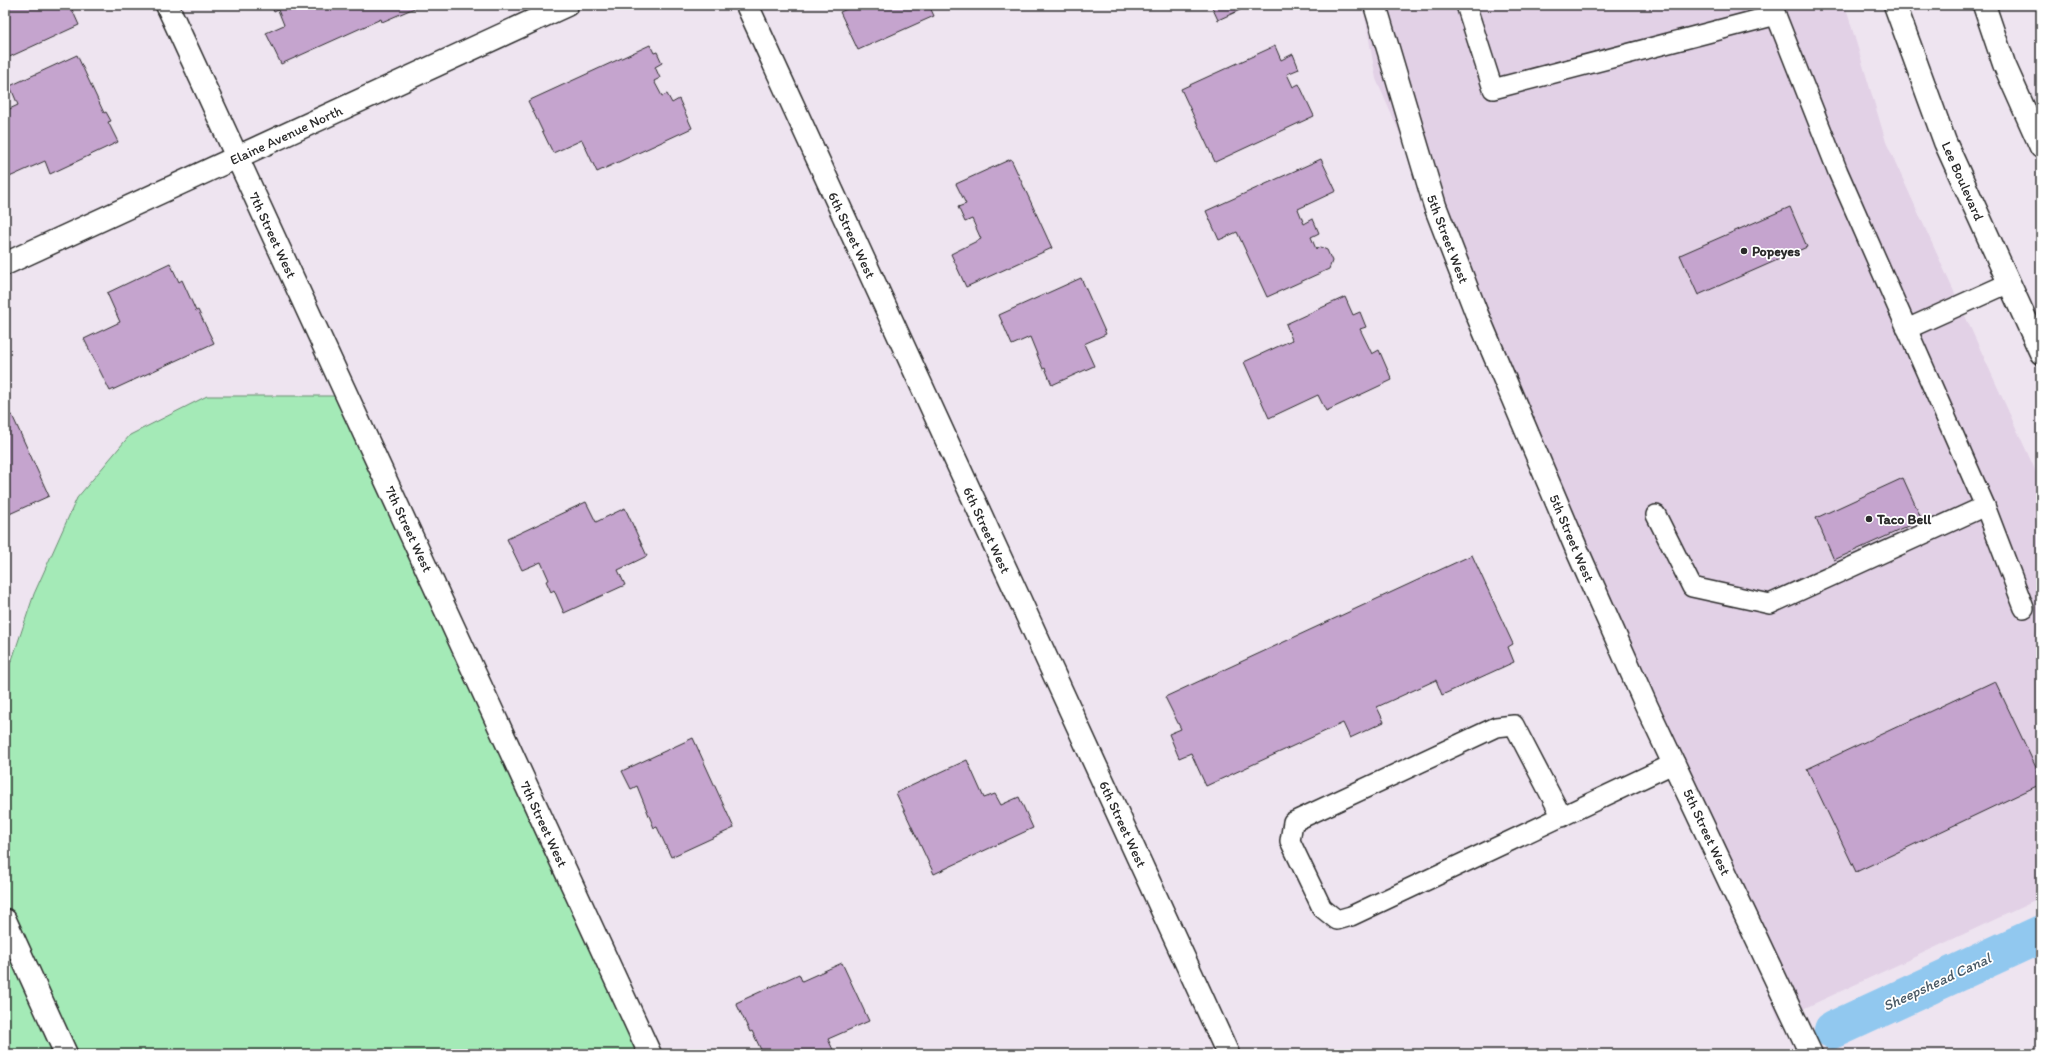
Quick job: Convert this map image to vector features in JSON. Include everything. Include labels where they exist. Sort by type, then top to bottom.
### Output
[{"type":"street","name":"7th Street West","points":[[167,5],[650,1054]]},
{"type":"street","name":"Elaine Avenue North","points":[[5,264],[568,5]]},
{"type":"street","name":"6th Street West","points":[[747,5],[1228,1054]]},
{"type":"street","name":"5th Street West","points":[[1375,5],[1435,206],[1451,249],[1577,550],[1647,707],[1675,763],[1811,1054]]},
{"type":"street","name":"Lee Boulevard","points":[[1895,5],[1945,142],[2041,353]]},
{"type":"street","points":[[1984,5],[2004,64],[2041,147]]},
{"type":"street","points":[[5,920],[66,1054]]},
{"type":"lane","points":[[1466,5],[1493,89],[1774,10],[1838,172],[1985,506],[2024,608]]},
{"type":"lane","points":[[1907,329],[2009,283]]},
{"type":"lane","points":[[1656,515],[1692,587],[1770,604],[1985,506]]},
{"type":"lane","points":[[1562,817],[1514,725],[1496,726],[1293,822],[1290,841],[1322,908],[1337,920],[1352,916],[1562,817],[1675,763]]},
{"type":"shaded area","points":[[1363,5],[1845,5],[1886,142],[2041,483],[2041,898],[1779,1020],[1688,790],[1376,79]]},
{"type":"green space","points":[[207,396],[340,396],[639,1054],[5,1054],[5,671],[12,660],[34,594],[77,498],[130,435]]},
{"type":"building","points":[[5,5],[70,5],[79,25],[5,59]]},
{"type":"building","points":[[271,5],[419,6],[382,22],[381,19],[281,64],[266,33],[284,25],[278,10],[274,12]]},
{"type":"building","points":[[856,5],[929,5],[934,16],[858,50],[840,12]]},
{"type":"building","points":[[1211,5],[1251,5],[1218,20]]},
{"type":"building","points":[[650,45],[654,53],[657,52],[662,63],[655,67],[660,78],[654,81],[662,96],[667,94],[672,103],[679,99],[692,128],[597,172],[582,140],[553,153],[528,101]]},
{"type":"building","points":[[1275,46],[1281,60],[1293,54],[1299,69],[1287,74],[1293,87],[1299,84],[1314,116],[1215,162],[1181,89]]},
{"type":"building","points":[[77,55],[104,113],[106,112],[111,121],[108,122],[118,142],[50,174],[45,161],[5,179],[5,111],[18,105],[10,86]]},
{"type":"building","points":[[1011,159],[1052,248],[966,287],[951,254],[981,239],[972,219],[965,222],[958,207],[966,204],[956,184]]},
{"type":"building","points":[[1321,159],[1336,191],[1298,209],[1304,224],[1313,219],[1319,233],[1311,237],[1316,249],[1320,247],[1327,250],[1332,261],[1329,269],[1267,297],[1237,232],[1219,240],[1206,211]]},
{"type":"building","name":"Popeyes","points":[[1790,207],[1807,247],[1698,295],[1680,255]]},
{"type":"building","points":[[170,263],[179,282],[182,280],[196,311],[198,310],[214,343],[110,391],[84,339],[120,322],[107,293]]},
{"type":"building","points":[[1081,278],[1106,334],[1084,344],[1094,366],[1052,385],[1045,368],[1043,369],[1030,337],[1012,345],[999,315]]},
{"type":"building","points":[[1345,297],[1353,315],[1360,312],[1366,327],[1360,329],[1372,354],[1379,350],[1392,380],[1326,411],[1318,395],[1269,418],[1244,362],[1292,340],[1286,324]]},
{"type":"building","points":[[12,415],[49,496],[5,516],[5,418]]},
{"type":"building","name":"Taco Bell","points":[[1903,478],[1922,520],[1834,560],[1816,518]]},
{"type":"building","points":[[586,502],[596,522],[625,508],[647,556],[618,570],[625,585],[564,613],[554,590],[551,592],[546,581],[549,580],[541,562],[522,570],[507,539]]},
{"type":"building","points":[[1472,555],[1513,644],[1508,647],[1514,662],[1442,695],[1436,680],[1377,707],[1384,722],[1350,738],[1343,723],[1206,786],[1191,753],[1179,758],[1169,734],[1181,729],[1165,697]]},
{"type":"building","points":[[1995,681],[2041,778],[2041,784],[1856,872],[1807,769]]},
{"type":"building","points":[[693,738],[734,828],[671,857],[657,827],[654,828],[637,786],[631,789],[622,771]]},
{"type":"building","points":[[967,760],[984,798],[995,794],[1001,805],[1019,797],[1033,828],[934,874],[896,793]]},
{"type":"building","points":[[842,963],[869,1021],[828,1039],[835,1054],[763,1054],[736,1003],[799,974],[802,981]]},
{"type":"waterway","name":"Sheepshead Canal","points":[[1833,1030],[2041,934]]},
{"type":"place","name":"Popeyes","points":[[1744,251]]},
{"type":"place","name":"Taco Bell","points":[[1869,519]]}]
